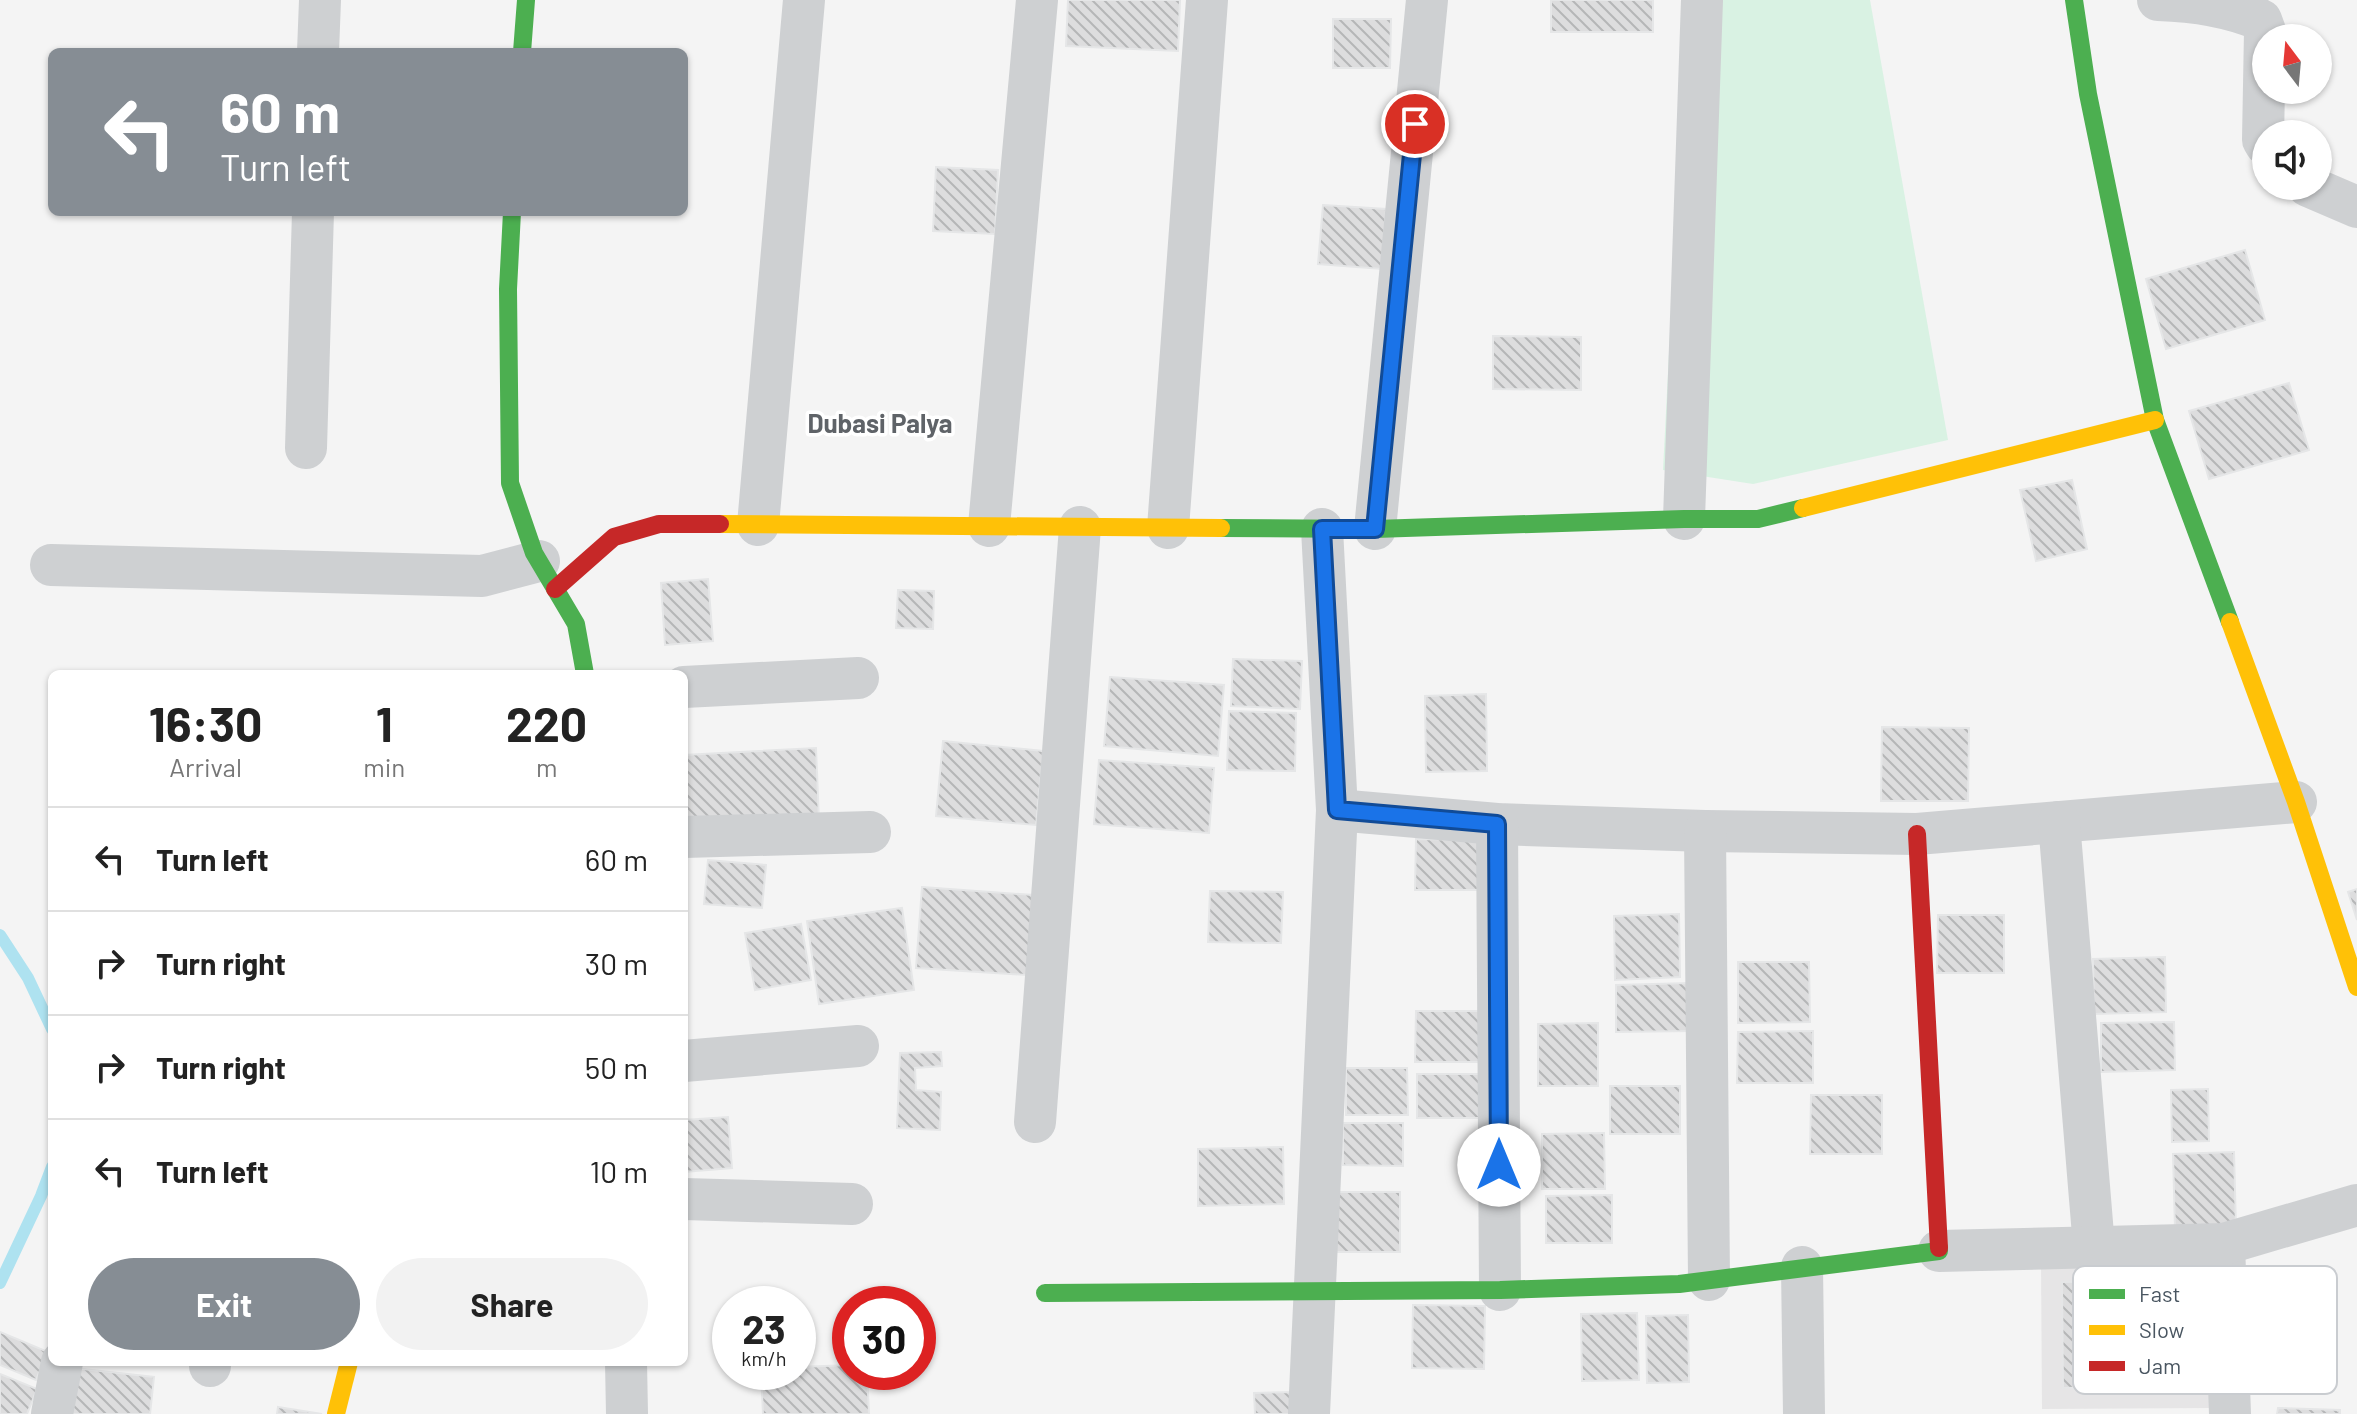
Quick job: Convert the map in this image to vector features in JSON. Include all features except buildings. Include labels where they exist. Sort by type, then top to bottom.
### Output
[{"type":"street","points":[[318,48],[320,0]]},
{"type":"street","points":[[522,48],[526,0]]},
{"type":"street","points":[[758,525],[804,0]]},
{"type":"street","points":[[989,526],[1037,0]]},
{"type":"street","points":[[1168,528],[1207,0]]},
{"type":"street","points":[[1375,529],[1427,0]]},
{"type":"street","points":[[1684,519],[1702,0]]},
{"type":"street","points":[[2074,0],[2088,94],[2155,420],[2296,802],[2357,987]]},
{"type":"street","points":[[2158,0],[2242,12],[2250,8],[2261,20],[2265,31],[2263,120]]},
{"type":"street","points":[[2332,196],[2357,207]]},
{"type":"street","points":[[306,448],[313,216]]},
{"type":"street","points":[[512,216],[508,289],[510,483],[547,575],[576,624],[584,670]]},
{"type":"street","points":[[51,565],[547,575],[614,537],[659,524],[1375,529],[1758,519],[2155,420]]},
{"type":"street","points":[[1035,1122],[1080,527]]},
{"type":"street","points":[[1309,1414],[1337,810],[1322,529]]},
{"type":"street","points":[[688,687],[858,678]]},
{"type":"street","points":[[1337,810],[1497,824],[1917,834],[2296,802]]},
{"type":"street","points":[[2059,822],[2094,1247]]},
{"type":"street","points":[[1497,824],[1500,1290]]},
{"type":"street","points":[[1705,831],[1709,1280]]},
{"type":"street","points":[[688,837],[870,832]]},
{"type":"street","points":[[1917,834],[1939,1251]]},
{"type":"street","points":[[688,1061],[858,1046]]},
{"type":"street","points":[[688,1199],[852,1204]]},
{"type":"street","points":[[1045,1293],[1500,1290],[1679,1284],[1939,1251],[2224,1244],[2357,1205]]},
{"type":"street","points":[[2224,1244],[2225,1266]]},
{"type":"street","points":[[1802,1267],[1804,1414]]},
{"type":"street","points":[[52,1414],[61,1366]]},
{"type":"street","points":[[336,1414],[348,1366]]},
{"type":"street","points":[[626,1366],[627,1414]]},
{"type":"street","points":[[2229,1394],[2230,1414]]},
{"type":"shaded area","points":[[2210,1261],[2210,1266],[2073,1266],[2073,1394],[2211,1394],[2211,1408],[2042,1409],[2041,1263]]},
{"type":"green space","points":[[1687,0],[1870,0],[1948,440],[1753,484],[1663,470]]},
{"type":"waterway","points":[[0,935],[28,978],[48,1020]]},
{"type":"waterway","points":[[0,1283],[48,1178]]},
{"type":"traffic: fast","points":[[522,48],[526,0]]},
{"type":"traffic: fast","points":[[2074,0],[2088,94],[2155,420],[2230,622]]},
{"type":"traffic: fast","points":[[512,216],[508,289],[510,483],[534,553],[576,624],[584,670]]},
{"type":"traffic: fast","points":[[1221,528],[1375,529],[1758,519],[1803,508]]},
{"type":"traffic: fast","points":[[1045,1293],[1500,1290],[1679,1284],[1939,1251],[1939,1248]]},
{"type":"traffic: slow","points":[[1803,508],[2155,420]]},
{"type":"traffic: slow","points":[[720,524],[1221,528]]},
{"type":"traffic: slow","points":[[2230,622],[2296,802],[2357,987]]},
{"type":"traffic: slow","points":[[336,1414],[348,1366]]},
{"type":"traffic: jam","points":[[555,589],[614,537],[659,524],[720,524]]},
{"type":"traffic: jam","points":[[1917,834],[1939,1248]]},
{"type":"district","name":"Dubasi Palya","points":[[880,424]]},
{"type":"route","points":[[1415,124],[1375,529],[1322,529],[1337,810],[1497,824],[1499,1165]]}]
